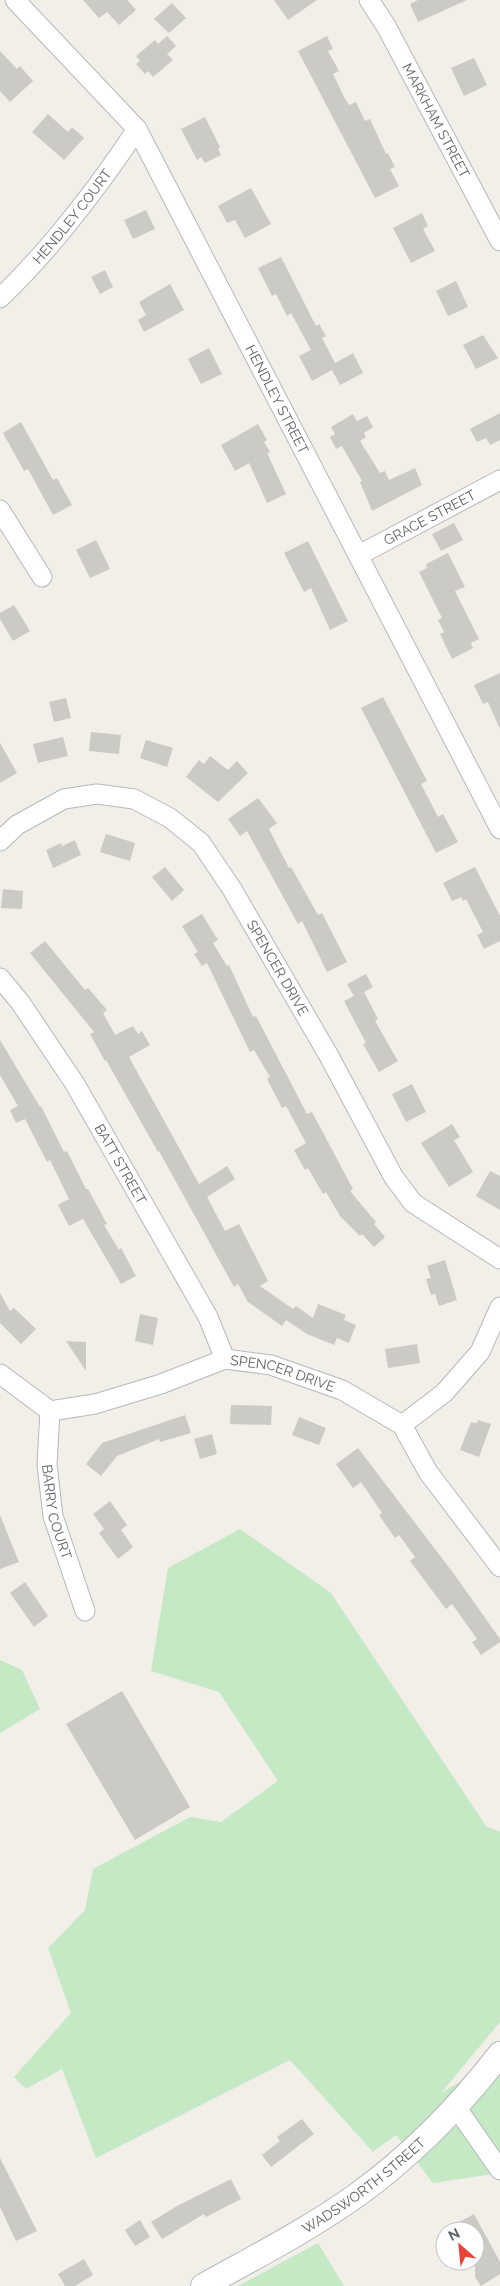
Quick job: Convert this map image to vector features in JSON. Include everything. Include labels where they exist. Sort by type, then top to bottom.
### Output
[{"type":"street","name":"HENDLEY STREET","points":[[16,0],[137,129],[500,829]]},
{"type":"street","name":"MARKHAM STREET","points":[[369,0],[386,26],[500,241]]},
{"type":"street","name":"HENDLEY COURT","points":[[0,298],[26,272],[88,197],[137,129]]},
{"type":"street","name":"GRACE STREET","points":[[359,555],[500,480]]},
{"type":"street","points":[[0,510],[42,577]]},
{"type":"street","name":"SPENCER DRIVE","points":[[0,841],[17,826],[64,799],[97,794],[134,799],[170,818],[200,843],[232,889],[329,1056],[393,1176],[413,1204],[500,1259]]},
{"type":"street","name":"BATT STREET","points":[[0,978],[20,1002],[75,1084],[208,1317],[226,1359]]},
{"type":"street","points":[[500,1306],[480,1352],[444,1393],[402,1425],[428,1472],[500,1567]]},
{"type":"street","name":"SPENCER DRIVE","points":[[50,1411],[95,1404],[160,1384],[226,1359],[271,1365],[342,1390],[402,1425]]},
{"type":"street","points":[[0,1374],[50,1411]]},
{"type":"street","name":"BARRY COURT","points":[[50,1411],[47,1465],[53,1516],[85,1611]]},
{"type":"street","name":"WADSWORTH STREET","points":[[203,2286],[302,2231],[357,2195],[408,2154],[456,2107],[500,2054]]},
{"type":"street","points":[[456,2107],[500,2170]]},
{"type":"green space","points":[[240,1529],[331,1593],[486,1826],[500,1832],[500,2022],[441,2093],[500,2058],[500,2173],[433,2183],[396,2135],[373,2152],[290,2060],[96,2158],[62,2069],[26,2089],[14,2077],[71,2013],[48,1948],[85,1910],[93,1869],[190,1817],[221,1822],[278,1781],[219,1692],[151,1671],[168,1568]]},
{"type":"green space","points":[[0,1660],[22,1670],[40,1709],[0,1733]]},
{"type":"green space","points":[[318,2243],[344,2286],[238,2286]]},
{"type":"building","points":[[83,0],[127,0],[136,10],[119,25],[107,12],[99,18]]},
{"type":"building","points":[[274,0],[317,0],[288,20]]},
{"type":"building","points":[[418,0],[467,0],[418,22],[410,4]]},
{"type":"building","points":[[172,3],[186,18],[169,33],[154,19]]},
{"type":"building","points":[[167,36],[176,46],[167,54],[173,60],[153,77],[148,71],[145,74],[136,64],[140,61],[136,56],[155,40],[158,44]]},
{"type":"building","points":[[327,36],[333,49],[328,51],[339,71],[333,74],[345,99],[349,105],[356,102],[365,121],[370,119],[386,154],[388,153],[395,167],[390,169],[399,186],[375,198],[298,51]]},
{"type":"building","points":[[0,51],[17,69],[20,66],[33,81],[10,102],[0,91]]},
{"type":"building","points":[[474,58],[487,85],[464,96],[451,68]]},
{"type":"building","points":[[48,114],[68,132],[72,127],[84,138],[64,160],[32,132]]},
{"type":"building","points":[[205,117],[220,147],[218,149],[221,155],[205,163],[201,157],[197,160],[181,129]]},
{"type":"building","points":[[251,188],[271,224],[245,238],[235,220],[227,223],[218,206]]},
{"type":"building","points":[[146,210],[155,229],[133,239],[124,220]]},
{"type":"building","points":[[422,213],[428,226],[423,229],[435,251],[411,263],[393,228]]},
{"type":"building","points":[[281,257],[316,326],[319,324],[326,336],[322,338],[335,363],[353,353],[363,373],[340,385],[332,370],[312,381],[299,356],[311,350],[291,313],[287,316],[276,294],[272,296],[258,268]]},
{"type":"building","points":[[105,270],[113,287],[100,294],[91,277]]},
{"type":"building","points":[[456,281],[468,307],[448,316],[436,291]]},
{"type":"building","points":[[170,284],[184,310],[144,332],[138,320],[146,315],[139,302]]},
{"type":"building","points":[[483,335],[498,358],[476,369],[463,345]]},
{"type":"building","points":[[209,348],[222,374],[201,384],[188,359]]},
{"type":"building","points":[[500,413],[500,440],[490,445],[486,438],[477,442],[470,429]]},
{"type":"building","points":[[353,414],[357,421],[367,416],[373,427],[364,433],[366,437],[360,441],[380,473],[385,471],[389,480],[415,468],[422,485],[372,511],[360,482],[362,481],[342,446],[336,449],[330,437],[335,434],[331,427]]},
{"type":"building","points":[[21,422],[53,480],[57,478],[72,505],[53,515],[28,469],[24,471],[3,433]]},
{"type":"building","points":[[258,424],[267,440],[264,442],[270,452],[267,453],[286,494],[267,503],[249,463],[235,471],[221,445]]},
{"type":"building","points":[[454,523],[463,540],[441,551],[432,534]]},
{"type":"building","points":[[96,540],[110,569],[90,578],[76,550]]},
{"type":"building","points":[[308,541],[348,621],[330,630],[311,588],[304,592],[284,553]]},
{"type":"building","points":[[448,553],[465,587],[455,591],[479,639],[471,643],[473,648],[452,659],[440,634],[444,632],[438,620],[442,618],[419,572],[427,568],[426,564]]},
{"type":"building","points":[[14,605],[30,631],[13,641],[0,619],[0,613]]},
{"type":"building","points":[[500,673],[500,729],[488,702],[483,704],[474,685]]},
{"type":"building","points":[[383,697],[427,781],[421,784],[438,817],[443,814],[458,842],[436,853],[361,708]]},
{"type":"building","points":[[66,698],[71,718],[54,722],[49,702]]},
{"type":"building","points":[[91,732],[121,735],[119,754],[89,751]]},
{"type":"building","points":[[63,737],[68,756],[38,763],[33,744]]},
{"type":"building","points":[[146,740],[173,748],[167,767],[140,758]]},
{"type":"building","points":[[0,743],[17,773],[0,783]]},
{"type":"building","points":[[210,756],[228,770],[237,761],[248,773],[218,802],[186,777],[199,760],[204,764]]},
{"type":"building","points":[[258,798],[277,823],[269,829],[289,868],[291,867],[318,915],[322,913],[347,962],[327,972],[302,921],[298,924],[247,831],[240,836],[228,819]]},
{"type":"building","points":[[106,834],[135,843],[130,861],[100,852]]},
{"type":"building","points":[[75,840],[81,855],[53,868],[46,850],[61,843],[62,846]]},
{"type":"building","points":[[165,867],[184,890],[172,901],[152,877]]},
{"type":"building","points":[[475,867],[500,916],[500,941],[484,949],[477,935],[483,932],[466,899],[463,901],[461,897],[452,901],[443,883]]},
{"type":"building","points":[[3,889],[23,891],[22,909],[1,908]]},
{"type":"building","points":[[202,914],[218,940],[213,943],[227,966],[229,965],[253,1017],[256,1016],[307,1114],[312,1112],[353,1189],[350,1191],[376,1222],[374,1224],[385,1237],[374,1247],[362,1234],[360,1236],[340,1216],[326,1192],[323,1194],[308,1168],[305,1170],[294,1150],[306,1143],[286,1106],[282,1108],[267,1079],[270,1077],[254,1050],[250,1052],[207,963],[202,966],[194,954],[198,952],[182,926]]},
{"type":"building","points":[[45,941],[85,990],[88,988],[107,1010],[103,1013],[115,1035],[133,1026],[138,1034],[142,1031],[150,1045],[129,1057],[199,1184],[227,1166],[235,1179],[207,1197],[225,1231],[239,1224],[268,1281],[260,1286],[293,1309],[296,1306],[313,1318],[318,1304],[346,1315],[344,1320],[356,1325],[349,1343],[337,1338],[334,1345],[307,1334],[286,1320],[282,1326],[248,1302],[238,1284],[234,1287],[159,1151],[90,1034],[94,1032],[30,953]]},
{"type":"building","points":[[366,974],[373,987],[364,992],[378,1019],[375,1021],[398,1061],[379,1072],[363,1044],[366,1043],[344,1001],[354,996],[347,984]]},
{"type":"building","points":[[0,1040],[41,1106],[64,1152],[67,1151],[86,1189],[88,1189],[107,1224],[104,1225],[119,1250],[121,1248],[136,1276],[121,1284],[83,1219],[69,1226],[58,1205],[69,1199],[50,1160],[47,1162],[25,1119],[16,1123],[10,1110],[18,1106],[0,1075]]},
{"type":"building","points":[[412,1084],[426,1112],[406,1122],[392,1094]]},
{"type":"building","points":[[452,1124],[460,1137],[454,1140],[473,1172],[449,1187],[421,1143]]},
{"type":"building","points":[[490,1171],[500,1176],[500,1210],[476,1196]]},
{"type":"building","points":[[445,1260],[457,1300],[439,1306],[435,1294],[431,1295],[426,1279],[431,1278],[427,1266]]},
{"type":"building","points":[[0,1293],[10,1311],[14,1308],[36,1329],[21,1344],[0,1323]]},
{"type":"building","points":[[140,1314],[158,1318],[153,1345],[135,1341]]},
{"type":"building","points":[[66,1341],[86,1342],[86,1371]]},
{"type":"building","points":[[417,1344],[420,1363],[388,1368],[385,1349]]},
{"type":"building","points":[[231,1405],[272,1406],[271,1425],[230,1424]]},
{"type":"building","points":[[185,1415],[191,1433],[160,1442],[159,1439],[117,1456],[101,1476],[86,1464],[102,1443]]},
{"type":"building","points":[[299,1417],[326,1428],[319,1445],[292,1435]]},
{"type":"building","points":[[478,1420],[491,1424],[479,1457],[460,1450],[471,1422],[477,1423]]},
{"type":"building","points":[[212,1434],[217,1454],[200,1459],[194,1439]]},
{"type":"building","points":[[358,1448],[454,1574],[500,1639],[500,1642],[481,1655],[472,1642],[477,1639],[452,1604],[446,1609],[410,1561],[415,1557],[399,1535],[395,1538],[379,1515],[382,1513],[361,1482],[353,1488],[336,1464]]},
{"type":"building","points":[[110,1501],[127,1525],[121,1530],[133,1547],[118,1559],[99,1533],[104,1529],[93,1514]]},
{"type":"building","points":[[0,1515],[19,1562],[0,1569]]},
{"type":"building","points":[[25,1582],[48,1616],[34,1627],[10,1593]]},
{"type":"building","points":[[122,1691],[190,1807],[135,1840],[66,1724]]},
{"type":"building","points":[[302,2119],[314,2134],[271,2167],[262,2155],[280,2141],[277,2137]]},
{"type":"building","points":[[0,2158],[37,2231],[16,2241],[0,2207]]},
{"type":"building","points":[[231,2179],[241,2199],[206,2217],[204,2214],[162,2239],[151,2222],[177,2206]]},
{"type":"building","points":[[474,2214],[478,2221],[461,2221]]},
{"type":"building","points":[[140,2220],[150,2237],[135,2246],[125,2230]]},
{"type":"building","points":[[485,2234],[500,2262],[500,2274],[481,2286],[475,2277],[475,2271],[485,2271]]},
{"type":"building","points":[[84,2259],[93,2275],[75,2286],[65,2286],[58,2274]]}]
